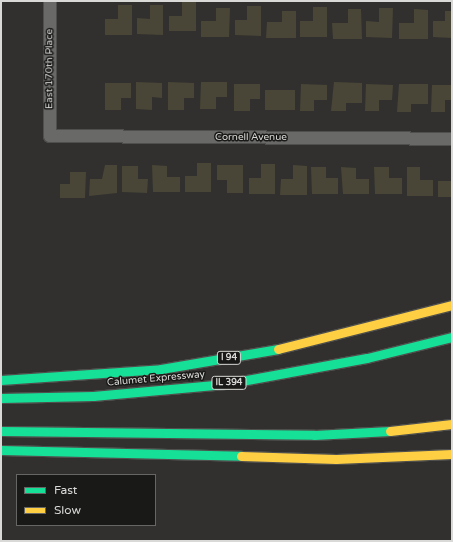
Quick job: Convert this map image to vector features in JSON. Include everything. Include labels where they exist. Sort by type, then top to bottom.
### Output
[{"type":"highway","name":"I 94","points":[[1,380],[160,369],[268,352],[452,305]]},
{"type":"highway","name":"Calumet Expressway","points":[[1,398],[93,396],[225,384],[367,358],[452,337]]},
{"type":"highway","points":[[1,431],[314,435],[370,433],[452,424]]},
{"type":"highway","points":[[1,450],[336,459],[452,454]]},
{"type":"street","name":"East 170th Place","points":[[50,1],[50,136]]},
{"type":"street","name":"Cornell Avenue","points":[[50,136],[452,139]]},
{"type":"building","points":[[182,2],[196,2],[196,31],[169,31],[169,16],[182,16]]},
{"type":"building","points":[[118,5],[132,5],[132,35],[105,35],[105,19],[118,19]]},
{"type":"building","points":[[150,5],[163,5],[163,35],[137,34],[137,18],[150,19]]},
{"type":"building","points":[[247,6],[261,6],[261,36],[235,35],[235,20],[247,20]]},
{"type":"building","points":[[313,7],[327,7],[327,37],[300,37],[300,21],[313,21]]},
{"type":"building","points":[[216,8],[230,8],[229,37],[201,37],[201,21],[216,21]]},
{"type":"building","points":[[379,8],[393,8],[392,38],[366,37],[366,21],[379,22]]},
{"type":"building","points":[[348,9],[361,9],[362,39],[333,39],[332,23],[348,23]]},
{"type":"building","points":[[414,9],[428,10],[428,39],[399,39],[399,23],[414,23]]},
{"type":"building","points":[[282,11],[296,11],[296,38],[266,38],[267,22],[282,22]]},
{"type":"building","points":[[445,11],[452,11],[452,38],[433,37],[433,21],[445,21]]},
{"type":"building","points":[[136,82],[162,83],[162,98],[152,97],[152,110],[136,109]]},
{"type":"building","points":[[168,82],[194,83],[194,98],[184,98],[184,110],[168,110]]},
{"type":"building","points":[[201,82],[227,82],[227,97],[216,97],[216,109],[200,109]]},
{"type":"building","points":[[334,82],[362,83],[362,103],[346,103],[346,111],[331,111]]},
{"type":"building","points":[[105,83],[131,83],[131,98],[121,98],[121,110],[105,110]]},
{"type":"building","points":[[234,84],[260,84],[260,99],[250,99],[250,111],[234,111]]},
{"type":"building","points":[[301,84],[327,85],[327,100],[314,100],[314,111],[300,111]]},
{"type":"building","points":[[366,84],[393,85],[392,100],[379,100],[379,111],[365,111]]},
{"type":"building","points":[[399,84],[428,84],[428,104],[411,104],[411,112],[397,112]]},
{"type":"building","points":[[432,85],[452,85],[452,100],[445,100],[445,112],[431,112]]},
{"type":"building","points":[[265,90],[295,90],[295,110],[265,110]]},
{"type":"building","points":[[197,163],[211,163],[211,192],[185,192],[185,176],[197,176]]},
{"type":"building","points":[[261,164],[275,164],[275,194],[249,194],[249,178],[261,178]]},
{"type":"building","points":[[105,165],[117,165],[117,193],[89,196],[90,179],[102,179]]},
{"type":"building","points":[[152,165],[167,166],[167,177],[180,177],[180,192],[153,192]]},
{"type":"building","points":[[217,165],[243,165],[243,193],[227,193],[227,180],[217,180]]},
{"type":"building","points":[[293,165],[307,166],[307,195],[280,195],[281,179],[293,179]]},
{"type":"building","points":[[122,166],[138,166],[138,179],[148,179],[147,193],[122,192]]},
{"type":"building","points":[[311,167],[326,167],[326,178],[338,178],[338,194],[312,194]]},
{"type":"building","points":[[341,167],[356,168],[356,179],[369,179],[369,194],[343,194]]},
{"type":"building","points":[[374,167],[389,167],[389,178],[402,178],[402,194],[375,194]]},
{"type":"building","points":[[407,167],[420,167],[420,180],[433,180],[433,196],[407,196]]},
{"type":"building","points":[[70,172],[86,172],[85,198],[60,198],[60,184],[70,184]]},
{"type":"building","points":[[438,181],[452,181],[452,197],[438,197]]},
{"type":"traffic: fast","points":[[1,398],[93,396],[225,384],[367,358],[452,337]]},
{"type":"traffic: fast","points":[[1,380],[161,369],[278,349]]},
{"type":"traffic: fast","points":[[1,431],[314,435],[390,431]]},
{"type":"traffic: fast","points":[[1,450],[241,456]]},
{"type":"traffic: slow","points":[[278,349],[452,305]]},
{"type":"traffic: slow","points":[[390,431],[452,424]]},
{"type":"traffic: slow","points":[[241,456],[336,459],[452,454]]}]
